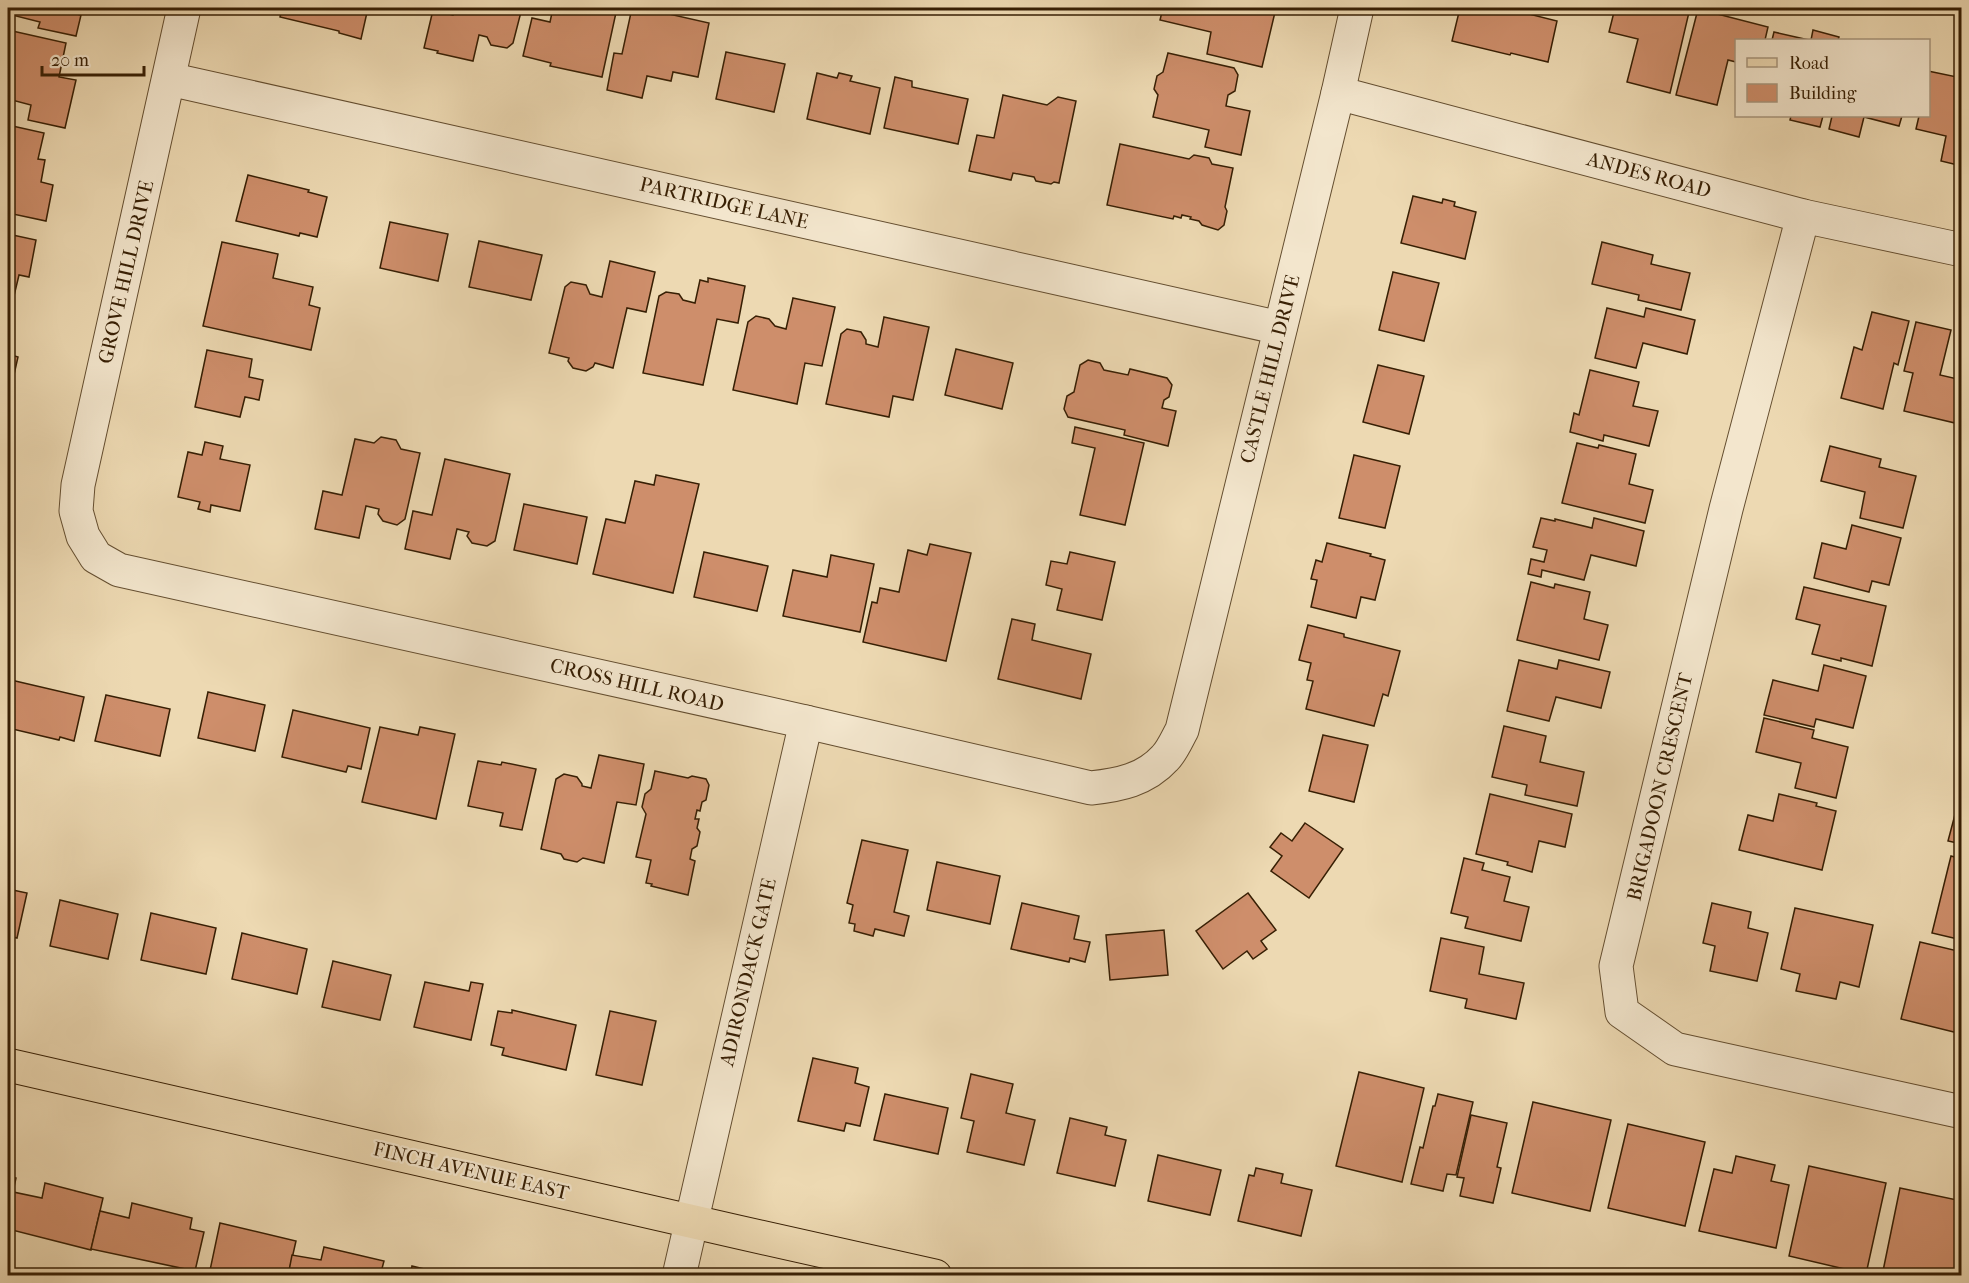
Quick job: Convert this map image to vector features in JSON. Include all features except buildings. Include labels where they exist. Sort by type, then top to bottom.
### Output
[{"type":"main road","name":"FINCH AVENUE EAST","points":[[8,1065],[935,1275]]},
{"type":"street","name":"GROVE HILL DRIVE","points":[[83,536],[76,511],[78,485],[184,8]]},
{"type":"street","name":"CASTLE HILL DRIVE","points":[[1182,730],[1357,8]]},
{"type":"street","name":"PARTRIDGE LANE","points":[[169,79],[1280,328]]},
{"type":"street","name":"ANDES ROAD","points":[[1338,93],[1803,216],[1962,250]]},
{"type":"street","name":"BRIGADOON CRESCENT","points":[[1803,216],[1726,509],[1616,966],[1622,1012],[1675,1049],[1962,1112]]},
{"type":"street","name":"CROSS HILL ROAD","points":[[83,536],[96,557],[119,570],[806,722],[1091,788],[1117,785],[1145,775],[1166,758],[1182,730]]},
{"type":"street","name":"ADIRONDACK GATE","points":[[679,1275],[806,722]]}]
